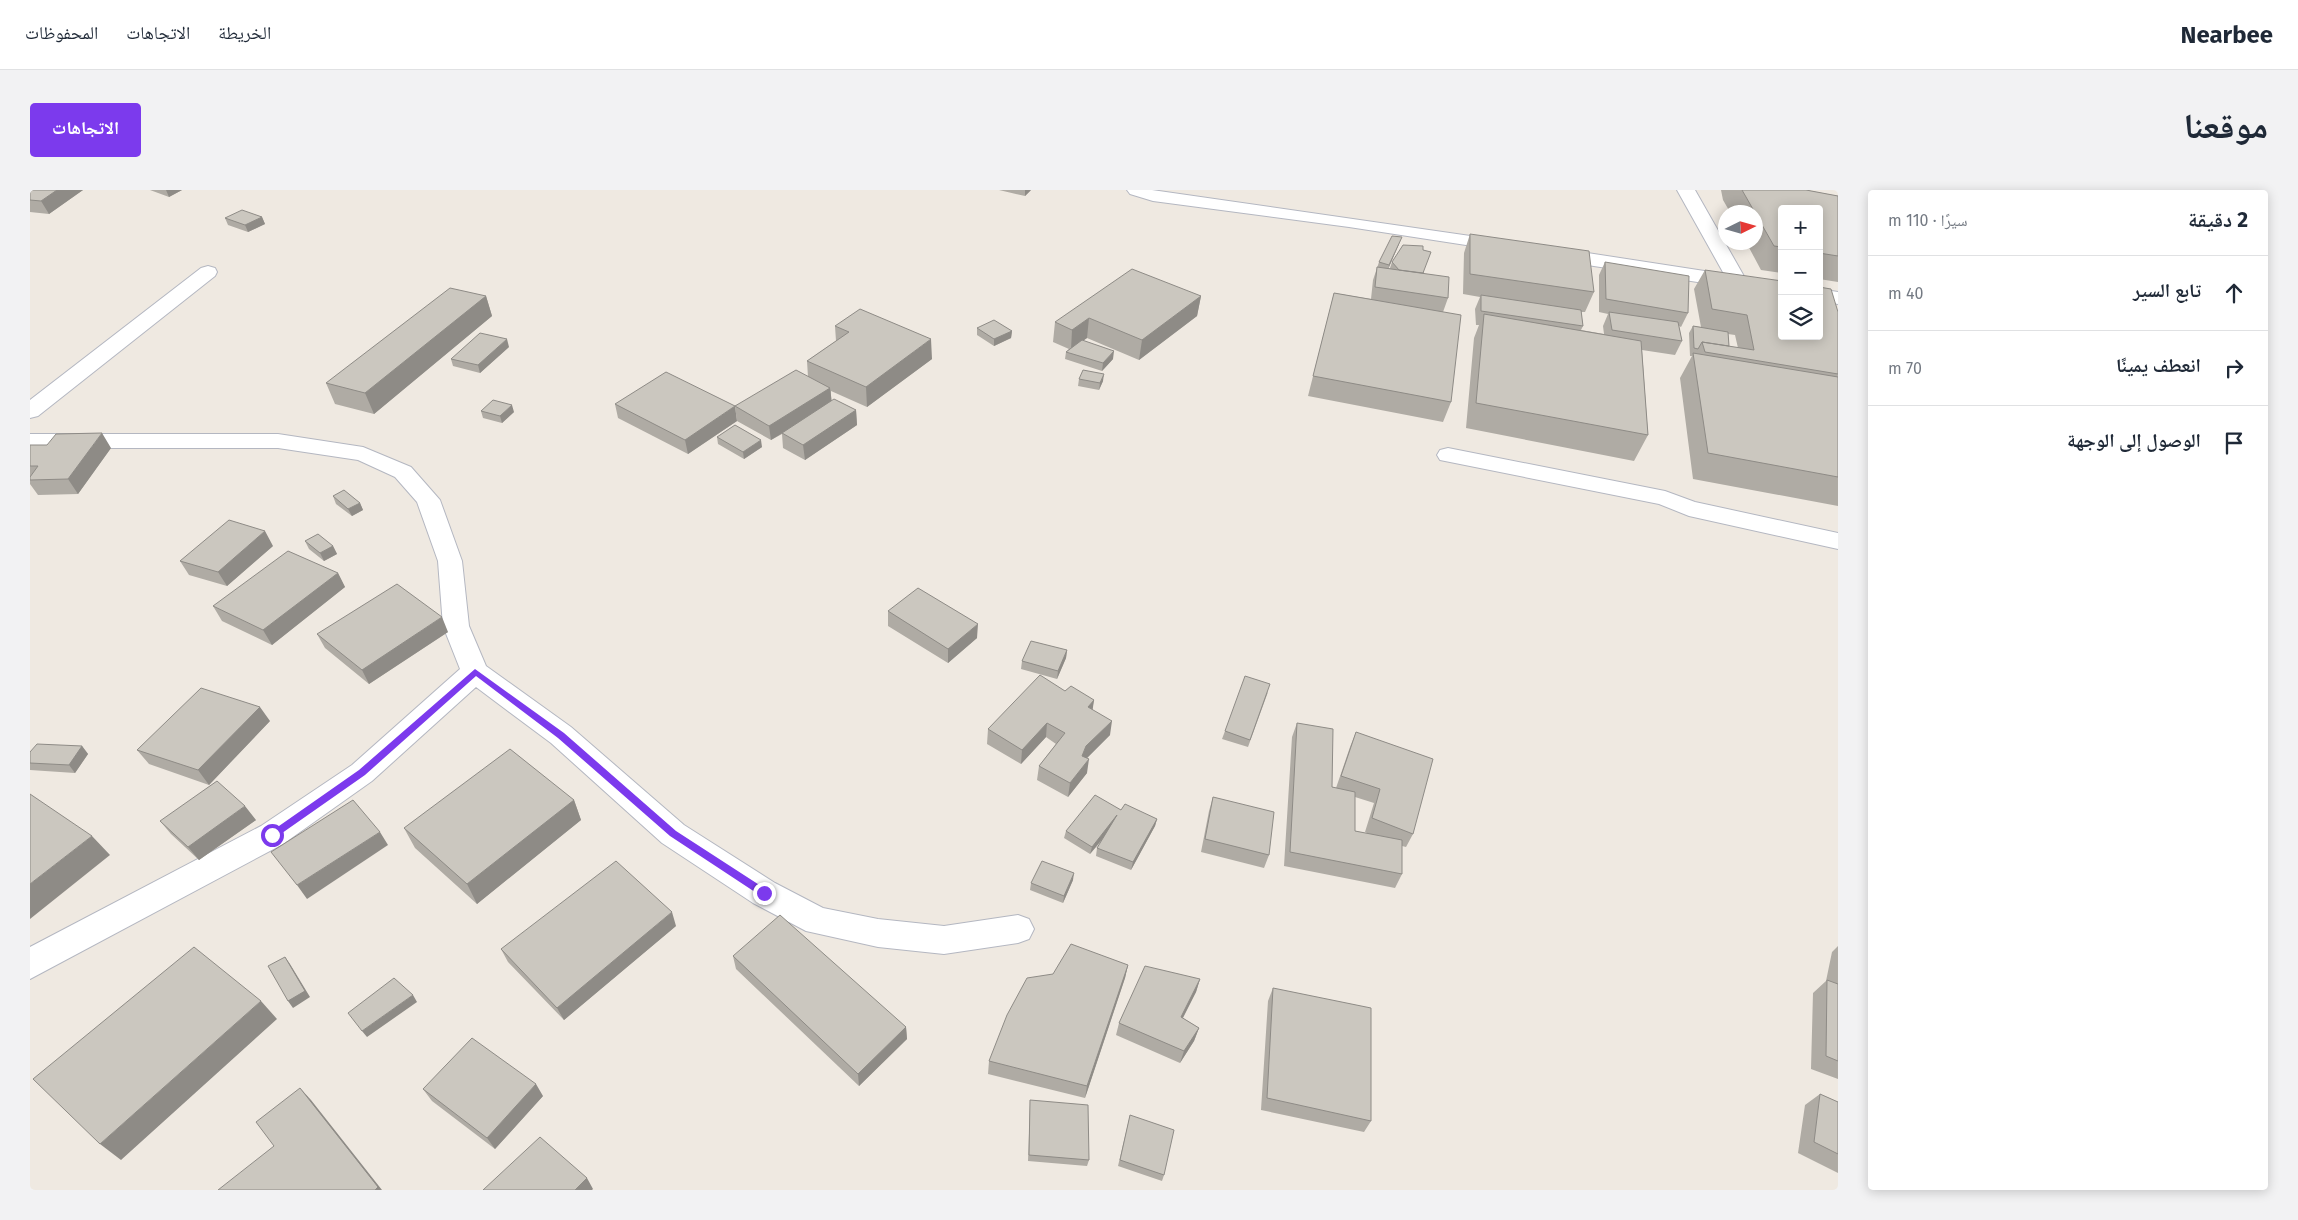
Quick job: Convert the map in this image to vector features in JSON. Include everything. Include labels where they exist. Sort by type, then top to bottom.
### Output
[{"type":"street","points":[[1136,190],[1153,196],[1349,222],[1778,288]]},
{"type":"street","points":[[1686,190],[1738,282]]},
{"type":"street","points":[[30,411],[208,272]]},
{"type":"street","points":[[1823,296],[1838,298]]},
{"type":"street","points":[[30,441],[278,441],[363,454],[403,472],[428,500],[450,561],[456,626],[475,672],[561,735],[673,834],[764,893],[817,920],[878,933],[944,940],[1018,928]]},
{"type":"street","points":[[1448,455],[1665,498],[1689,508],[1838,541]]},
{"type":"street","points":[[30,964],[272,835],[362,773],[475,672]]},
{"type":"building","points":[[30,190],[57,190],[41,201],[30,200]]},
{"type":"building","points":[[1742,190],[1806,190],[1838,196],[1838,256],[1823,254],[1823,205],[1778,205],[1778,246],[1774,246],[1763,227],[1763,205],[1751,205]]},
{"type":"building","points":[[242,210],[262,217],[245,225],[225,218]]},
{"type":"building","points":[[1470,234],[1589,251],[1594,292],[1470,274]]},
{"type":"building","points":[[1392,236],[1402,237],[1389,265],[1379,262]]},
{"type":"building","points":[[1403,245],[1423,246],[1423,250],[1431,252],[1423,273],[1399,270],[1392,262]]},
{"type":"building","points":[[1605,262],[1689,276],[1688,313],[1606,299]]},
{"type":"building","points":[[1377,267],[1449,277],[1448,298],[1375,287]]},
{"type":"building","points":[[1132,269],[1201,296],[1142,340],[1089,318],[1072,330],[1055,322]]},
{"type":"building","points":[[1705,270],[1778,280],[1778,340],[1823,340],[1823,288],[1831,289],[1838,312],[1838,374],[1705,352],[1702,342],[1754,350],[1747,315],[1712,309]]},
{"type":"building","points":[[450,288],[486,296],[365,393],[326,383]]},
{"type":"building","points":[[1334,293],[1461,315],[1451,402],[1313,376]]},
{"type":"building","points":[[1481,295],[1581,310],[1583,326],[1481,311]]},
{"type":"building","points":[[860,309],[931,339],[866,387],[807,361],[849,332],[835,326]]},
{"type":"building","points":[[1609,312],[1678,322],[1682,341],[1612,330]]},
{"type":"building","points":[[1484,314],[1641,341],[1648,435],[1476,403]]},
{"type":"building","points":[[994,320],[1012,331],[994,339],[977,328]]},
{"type":"building","points":[[1693,326],[1728,332],[1729,346],[1702,342],[1698,349],[1694,348]]},
{"type":"building","points":[[480,333],[507,339],[478,365],[451,359]]},
{"type":"building","points":[[1082,340],[1114,351],[1103,363],[1066,352]]},
{"type":"building","points":[[1693,353],[1838,377],[1838,477],[1708,453]]},
{"type":"building","points":[[796,370],[830,388],[769,426],[735,406]]},
{"type":"building","points":[[1083,370],[1104,374],[1100,383],[1079,379]]},
{"type":"building","points":[[666,372],[735,406],[685,440],[615,404]]},
{"type":"building","points":[[834,399],[856,410],[803,445],[782,433]]},
{"type":"building","points":[[493,400],[512,405],[500,416],[481,411]]},
{"type":"building","points":[[735,425],[761,440],[743,452],[717,437]]},
{"type":"building","points":[[102,433],[68,479],[30,480],[38,466],[30,466],[30,445],[47,445],[56,434]]},
{"type":"building","points":[[344,490],[360,503],[348,509],[333,496]]},
{"type":"building","points":[[229,520],[265,531],[218,572],[180,561]]},
{"type":"building","points":[[318,534],[333,546],[320,553],[305,541]]},
{"type":"building","points":[[288,551],[338,573],[263,630],[213,606]]},
{"type":"building","points":[[397,584],[442,617],[362,670],[317,634]]},
{"type":"building","points":[[918,588],[978,624],[948,649],[888,611]]},
{"type":"building","points":[[1031,641],[1067,650],[1058,671],[1022,661]]},
{"type":"building","points":[[1040,675],[1065,691],[1071,686],[1094,700],[1088,707],[1112,721],[1086,746],[1082,756],[1089,759],[1070,783],[1039,766],[1065,733],[1047,723],[1022,750],[988,729]]},
{"type":"building","points":[[1245,676],[1270,684],[1250,740],[1225,731]]},
{"type":"building","points":[[201,688],[260,707],[198,770],[137,750]]},
{"type":"building","points":[[1297,723],[1333,729],[1332,787],[1355,792],[1355,831],[1402,840],[1402,874],[1290,852]]},
{"type":"building","points":[[1356,732],[1433,759],[1413,834],[1372,818],[1380,789],[1341,776]]},
{"type":"building","points":[[37,744],[82,746],[69,765],[30,763],[30,752]]},
{"type":"building","points":[[510,749],[574,800],[467,884],[404,828]]},
{"type":"building","points":[[217,781],[245,806],[188,847],[160,821]]},
{"type":"building","points":[[30,794],[92,836],[30,884]]},
{"type":"building","points":[[1095,795],[1121,810],[1125,804],[1157,819],[1133,862],[1097,848],[1117,815],[1092,847],[1066,831]]},
{"type":"building","points":[[1213,797],[1274,812],[1269,855],[1205,839]]},
{"type":"building","points":[[353,800],[380,832],[297,885],[271,852]]},
{"type":"building","points":[[616,861],[672,912],[557,1008],[501,949]]},
{"type":"building","points":[[1042,861],[1074,873],[1064,896],[1031,883]]},
{"type":"building","points":[[780,915],[906,1027],[858,1074],[733,956]]},
{"type":"building","points":[[1071,944],[1128,965],[1087,1086],[989,1061],[1007,1015],[1027,978],[1053,974]]},
{"type":"building","points":[[194,947],[261,1001],[100,1144],[33,1079]]},
{"type":"building","points":[[285,957],[305,991],[288,1001],[268,966]]},
{"type":"building","points":[[1145,966],[1200,979],[1181,1017],[1199,1028],[1184,1051],[1119,1023]]},
{"type":"building","points":[[394,978],[413,995],[362,1031],[348,1013]]},
{"type":"building","points":[[1827,980],[1838,984],[1838,1061],[1826,1056]]},
{"type":"building","points":[[1273,988],[1371,1008],[1371,1121],[1267,1098]]},
{"type":"building","points":[[472,1038],[536,1084],[487,1138],[423,1089]]},
{"type":"building","points":[[300,1088],[378,1187],[375,1190],[218,1190],[274,1146],[256,1122]]},
{"type":"building","points":[[1820,1094],[1838,1102],[1838,1154],[1814,1142]]},
{"type":"building","points":[[1030,1100],[1088,1105],[1089,1160],[1029,1155]]},
{"type":"building","points":[[1130,1115],[1174,1130],[1164,1175],[1120,1160]]},
{"type":"building","points":[[540,1137],[587,1178],[575,1190],[483,1190]]},
{"type":"route","points":[[272,835],[362,773],[475,672],[561,735],[673,834],[764,893]]}]
